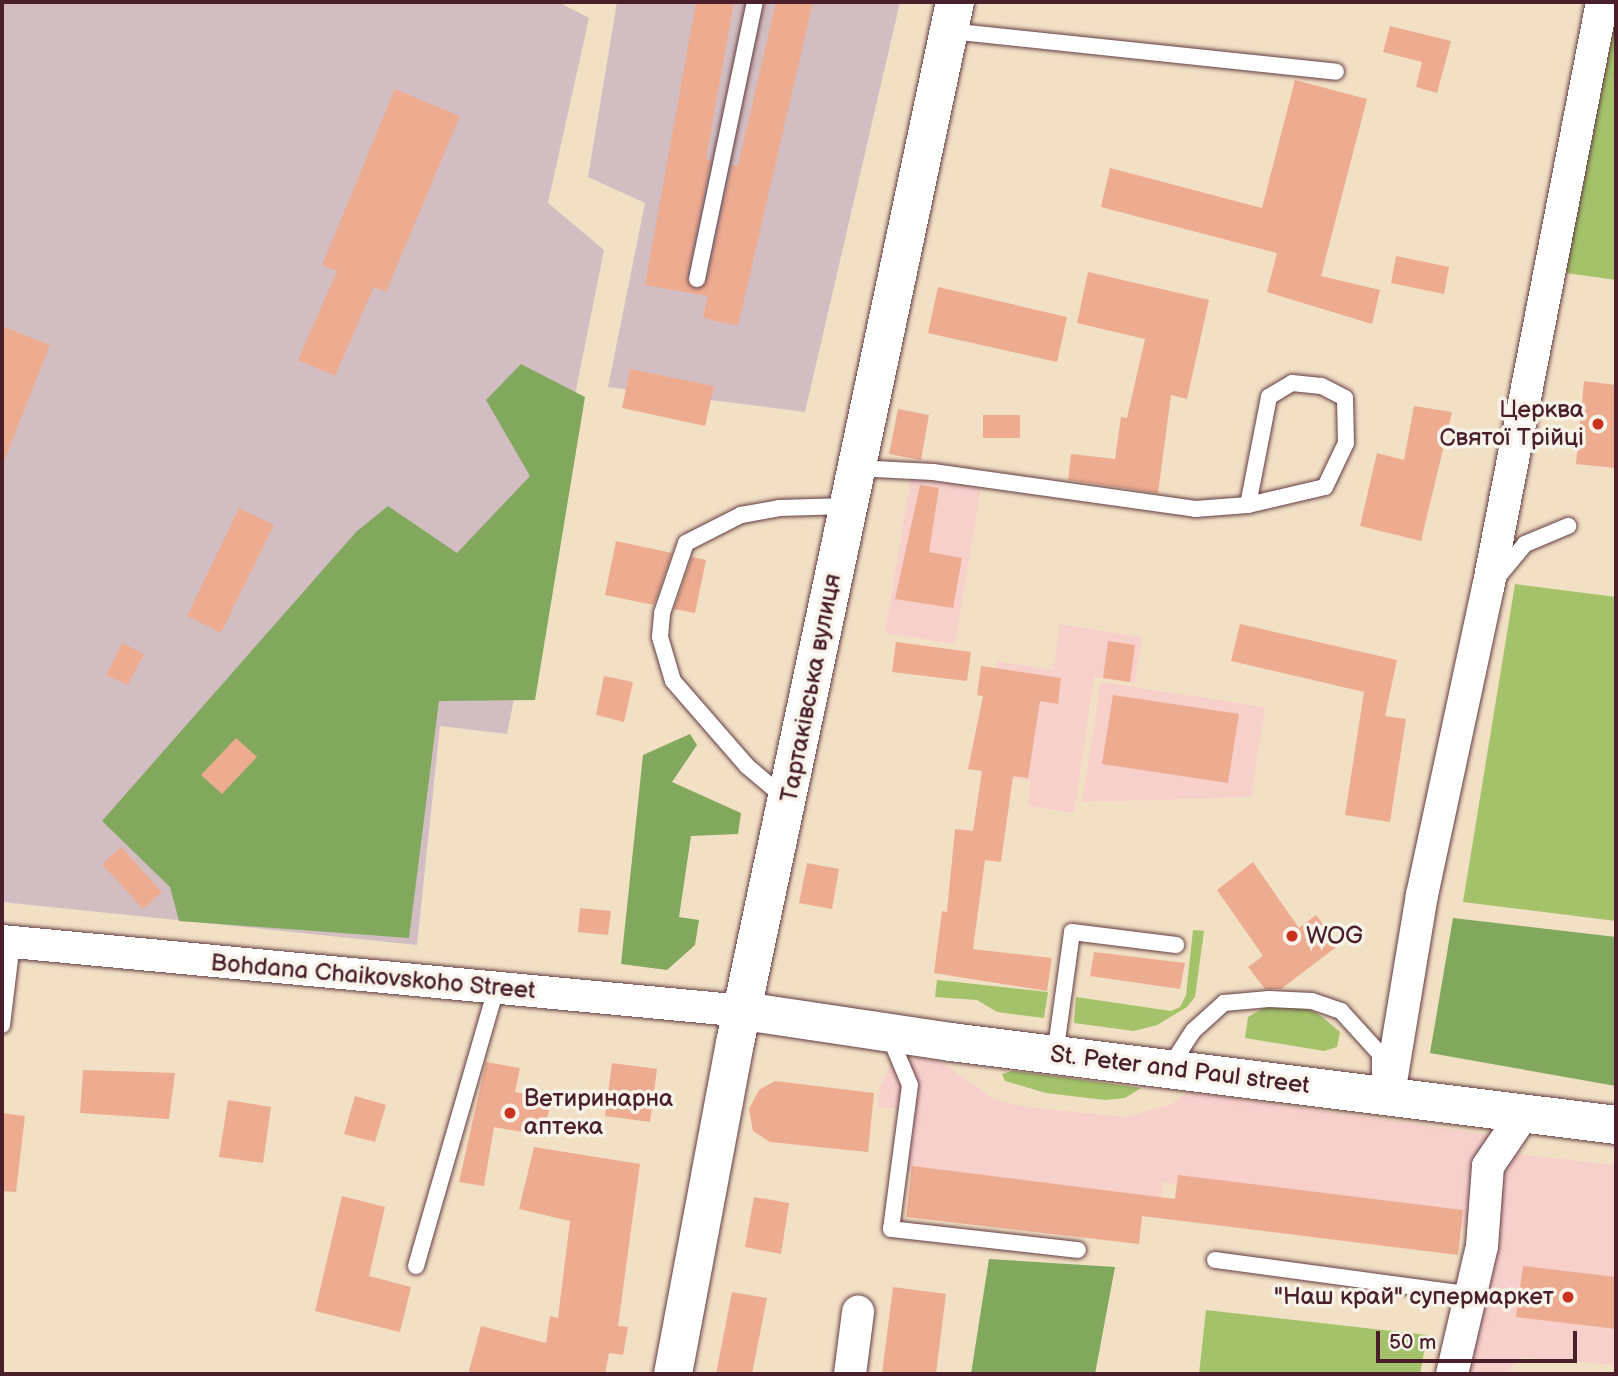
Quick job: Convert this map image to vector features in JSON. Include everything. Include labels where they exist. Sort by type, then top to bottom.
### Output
[{"type":"street","points":[[1384,1093],[1422,895],[1488,588],[1602,2]]},
{"type":"street","name":"Тартаківська вулиця","points":[[673,1374],[744,1011],[952,16]]},
{"type":"street","name":"Bohdana Chaikovskoho Street","points":[[7,942],[744,1011]]},
{"type":"street","name":"St. Peter and Paul street","points":[[744,1011],[1055,1055],[1384,1093],[1616,1125]]},
{"type":"street","points":[[1452,1374],[1472,1294],[1488,1166],[1524,1114]]},
{"type":"street","points":[[850,1374],[858,1312]]},
{"type":"lane","points":[[697,279],[755,2]]},
{"type":"lane","points":[[952,16],[1336,72]]},
{"type":"lane","points":[[856,468],[933,472],[1195,509],[1248,505],[1325,487],[1346,443],[1345,398],[1321,386],[1292,383],[1269,397],[1248,505]]},
{"type":"lane","points":[[788,801],[747,766],[673,681],[660,637],[662,613],[686,543],[741,516],[779,508],[848,506]]},
{"type":"lane","points":[[1488,588],[1525,544],[1568,526]]},
{"type":"lane","points":[[1055,1055],[1072,932],[1176,945]]},
{"type":"lane","points":[[2,1025],[7,942]]},
{"type":"lane","points":[[416,1266],[473,1059],[491,1021],[496,989]]},
{"type":"lane","points":[[1168,1069],[1193,1031],[1224,1003],[1247,999],[1312,1001],[1341,1012],[1380,1054],[1384,1093]]},
{"type":"lane","points":[[888,1033],[910,1085],[891,1229],[1078,1251]]},
{"type":"lane","points":[[1214,1260],[1472,1294]]},
{"type":"shaded area","points":[[4,2],[558,2],[589,18],[548,203],[604,250],[507,734],[440,726],[417,945],[2,902]]},
{"type":"shaded area","points":[[617,2],[900,2],[805,412],[608,387],[645,203],[588,177]]},
{"type":"shaded area","points":[[911,477],[981,489],[955,644],[885,633]]},
{"type":"shaded area","points":[[1060,624],[1142,637],[1135,683],[1094,677],[1074,813],[1028,806],[1031,781],[981,773],[997,661],[1053,670]]},
{"type":"shaded area","points":[[1101,682],[1265,707],[1251,797],[1082,802]]},
{"type":"shaded area","points":[[920,1058],[941,1062],[994,1099],[1025,1107],[1126,1117],[1172,1104],[1188,1092],[1466,1131],[1497,1137],[1508,1153],[1616,1165],[1616,1365],[1522,1357],[1505,1374],[1437,1374],[1464,1277],[1469,1228],[1163,1182],[1160,1209],[905,1171],[915,1111],[878,1107],[880,1086],[891,1064]]},
{"type":"green space","points":[[1616,2],[1616,280],[1559,272]]},
{"type":"green space","points":[[521,364],[585,397],[535,700],[439,701],[409,938],[179,921],[170,887],[102,821],[356,532],[388,506],[457,553],[530,476],[486,400]]},
{"type":"green space","points":[[1515,584],[1616,597],[1616,921],[1463,902]]},
{"type":"green space","points":[[690,734],[697,745],[672,782],[741,813],[738,834],[691,836],[679,917],[699,920],[695,945],[667,970],[621,964],[643,755]]},
{"type":"green space","points":[[1453,918],[1616,937],[1616,1086],[1430,1053]]},
{"type":"green space","points":[[1193,930],[1204,931],[1195,997],[1187,1007],[1157,1025],[1134,1031],[1074,1023],[1076,997],[1171,1011],[1180,1007],[1186,995]]},
{"type":"green space","points":[[937,980],[1048,992],[1044,1018],[997,1012],[977,1000],[935,997]]},
{"type":"green space","points":[[1271,1004],[1299,1004],[1321,1016],[1340,1032],[1337,1047],[1324,1051],[1245,1038],[1248,1017]]},
{"type":"green space","points":[[1012,1071],[1141,1088],[1125,1098],[1105,1100],[1046,1093],[1005,1081],[1002,1074]]},
{"type":"green space","points":[[989,1259],[1115,1267],[1095,1374],[971,1374]]},
{"type":"green space","points":[[1206,1310],[1427,1335],[1420,1374],[1199,1374]]},
{"type":"building","points":[[696,2],[734,2],[706,159],[711,160],[687,277],[696,289],[707,281],[732,165],[738,166],[776,2],[813,2],[738,326],[703,318],[708,296],[645,285]]},
{"type":"building","points":[[1390,26],[1451,41],[1437,93],[1416,87],[1422,62],[1383,52]]},
{"type":"building","points":[[1295,80],[1367,99],[1321,276],[1380,290],[1372,324],[1267,292],[1277,253],[1101,207],[1110,168],[1262,208]]},
{"type":"building","points":[[395,89],[460,116],[386,292],[374,287],[335,376],[298,360],[337,271],[322,265]]},
{"type":"building","points":[[1396,256],[1449,267],[1444,294],[1391,283]]},
{"type":"building","points":[[1088,272],[1209,300],[1187,399],[1171,395],[1158,493],[1068,480],[1071,454],[1115,459],[1121,417],[1127,418],[1145,339],[1077,323]]},
{"type":"building","points":[[938,287],[1067,317],[1057,362],[928,333]]},
{"type":"building","points":[[2,326],[50,345],[3,464],[2,464]]},
{"type":"building","points":[[630,369],[714,386],[705,426],[622,408]]},
{"type":"building","name":"Церква Святої Трійці","points":[[1584,381],[1616,385],[1616,468],[1576,464]]},
{"type":"building","points":[[1414,406],[1452,412],[1421,541],[1360,526],[1377,453],[1404,460]]},
{"type":"building","points":[[898,409],[929,415],[921,460],[889,454]]},
{"type":"building","points":[[983,415],[1020,415],[1020,438],[983,438]]},
{"type":"building","points":[[920,485],[939,488],[929,552],[962,558],[953,608],[895,599]]},
{"type":"building","points":[[239,508],[274,525],[221,633],[187,616]]},
{"type":"building","points":[[616,541],[672,553],[654,605],[605,595]]},
{"type":"building","points":[[692,557],[706,560],[695,613],[674,609]]},
{"type":"building","points":[[1240,624],[1397,660],[1385,716],[1406,719],[1390,822],[1345,815],[1364,692],[1231,661]]},
{"type":"building","points":[[1108,641],[1135,645],[1130,682],[1103,678]]},
{"type":"building","points":[[896,642],[971,652],[967,681],[892,672]]},
{"type":"building","points":[[122,643],[144,654],[128,685],[106,675]]},
{"type":"building","points":[[981,666],[1061,678],[1058,704],[1040,701],[1028,778],[1013,776],[1001,862],[985,860],[973,949],[1052,958],[1047,991],[934,973],[942,911],[947,912],[955,829],[973,831],[982,771],[968,769],[983,696],[977,695]]},
{"type":"building","points":[[604,676],[633,682],[624,722],[596,715]]},
{"type":"building","points":[[1113,695],[1239,714],[1228,783],[1102,764]]},
{"type":"building","points":[[236,738],[257,757],[222,794],[201,775]]},
{"type":"building","points":[[121,847],[162,892],[143,909],[102,864]]},
{"type":"building","name":"WOG","points":[[1253,862],[1299,928],[1316,915],[1339,945],[1281,989],[1265,989],[1248,967],[1263,956],[1217,890]]},
{"type":"building","points":[[807,863],[839,869],[832,909],[799,903]]},
{"type":"building","points":[[580,908],[611,911],[608,935],[578,932]]},
{"type":"building","points":[[1094,952],[1185,963],[1180,989],[1090,976]]},
{"type":"building","name":"Ветиринарна аптека","points":[[486,1062],[520,1068],[515,1092],[551,1099],[544,1136],[494,1127],[484,1186],[459,1182]]},
{"type":"building","points":[[612,1063],[657,1069],[650,1122],[605,1116]]},
{"type":"building","points":[[83,1070],[175,1073],[169,1119],[80,1113]]},
{"type":"building","points":[[775,1081],[874,1093],[868,1152],[770,1142],[753,1131],[749,1109],[759,1090]]},
{"type":"building","points":[[355,1096],[386,1105],[375,1142],[344,1134]]},
{"type":"building","points":[[228,1100],[271,1107],[263,1163],[219,1157]]},
{"type":"building","points":[[2,1113],[25,1116],[16,1192],[2,1191]]},
{"type":"building","points":[[534,1147],[640,1164],[618,1326],[628,1327],[623,1355],[609,1353],[605,1374],[468,1374],[481,1326],[546,1343],[550,1316],[558,1318],[570,1221],[519,1209]]},
{"type":"building","points":[[912,1166],[1175,1199],[1178,1175],[1463,1210],[1458,1255],[1142,1216],[1139,1244],[906,1217]]},
{"type":"building","points":[[342,1196],[385,1207],[369,1276],[411,1287],[400,1332],[315,1311]]},
{"type":"building","points":[[754,1197],[789,1203],[781,1254],[745,1247]]},
{"type":"building","name":"\"Наш край\" супермаркет","points":[[1523,1266],[1616,1277],[1616,1329],[1516,1317]]},
{"type":"building","points":[[893,1287],[946,1294],[936,1374],[882,1374]]},
{"type":"building","points":[[732,1292],[767,1298],[752,1374],[716,1374]]},
{"type":"place","name":"Церква Святої Трійці","points":[[1598,424]]},
{"type":"place","name":"WOG","points":[[1292,936]]},
{"type":"place","name":"Ветиринарна аптека","points":[[510,1113]]},
{"type":"place","name":"\"Наш край\" супермаркет","points":[[1568,1297]]}]
